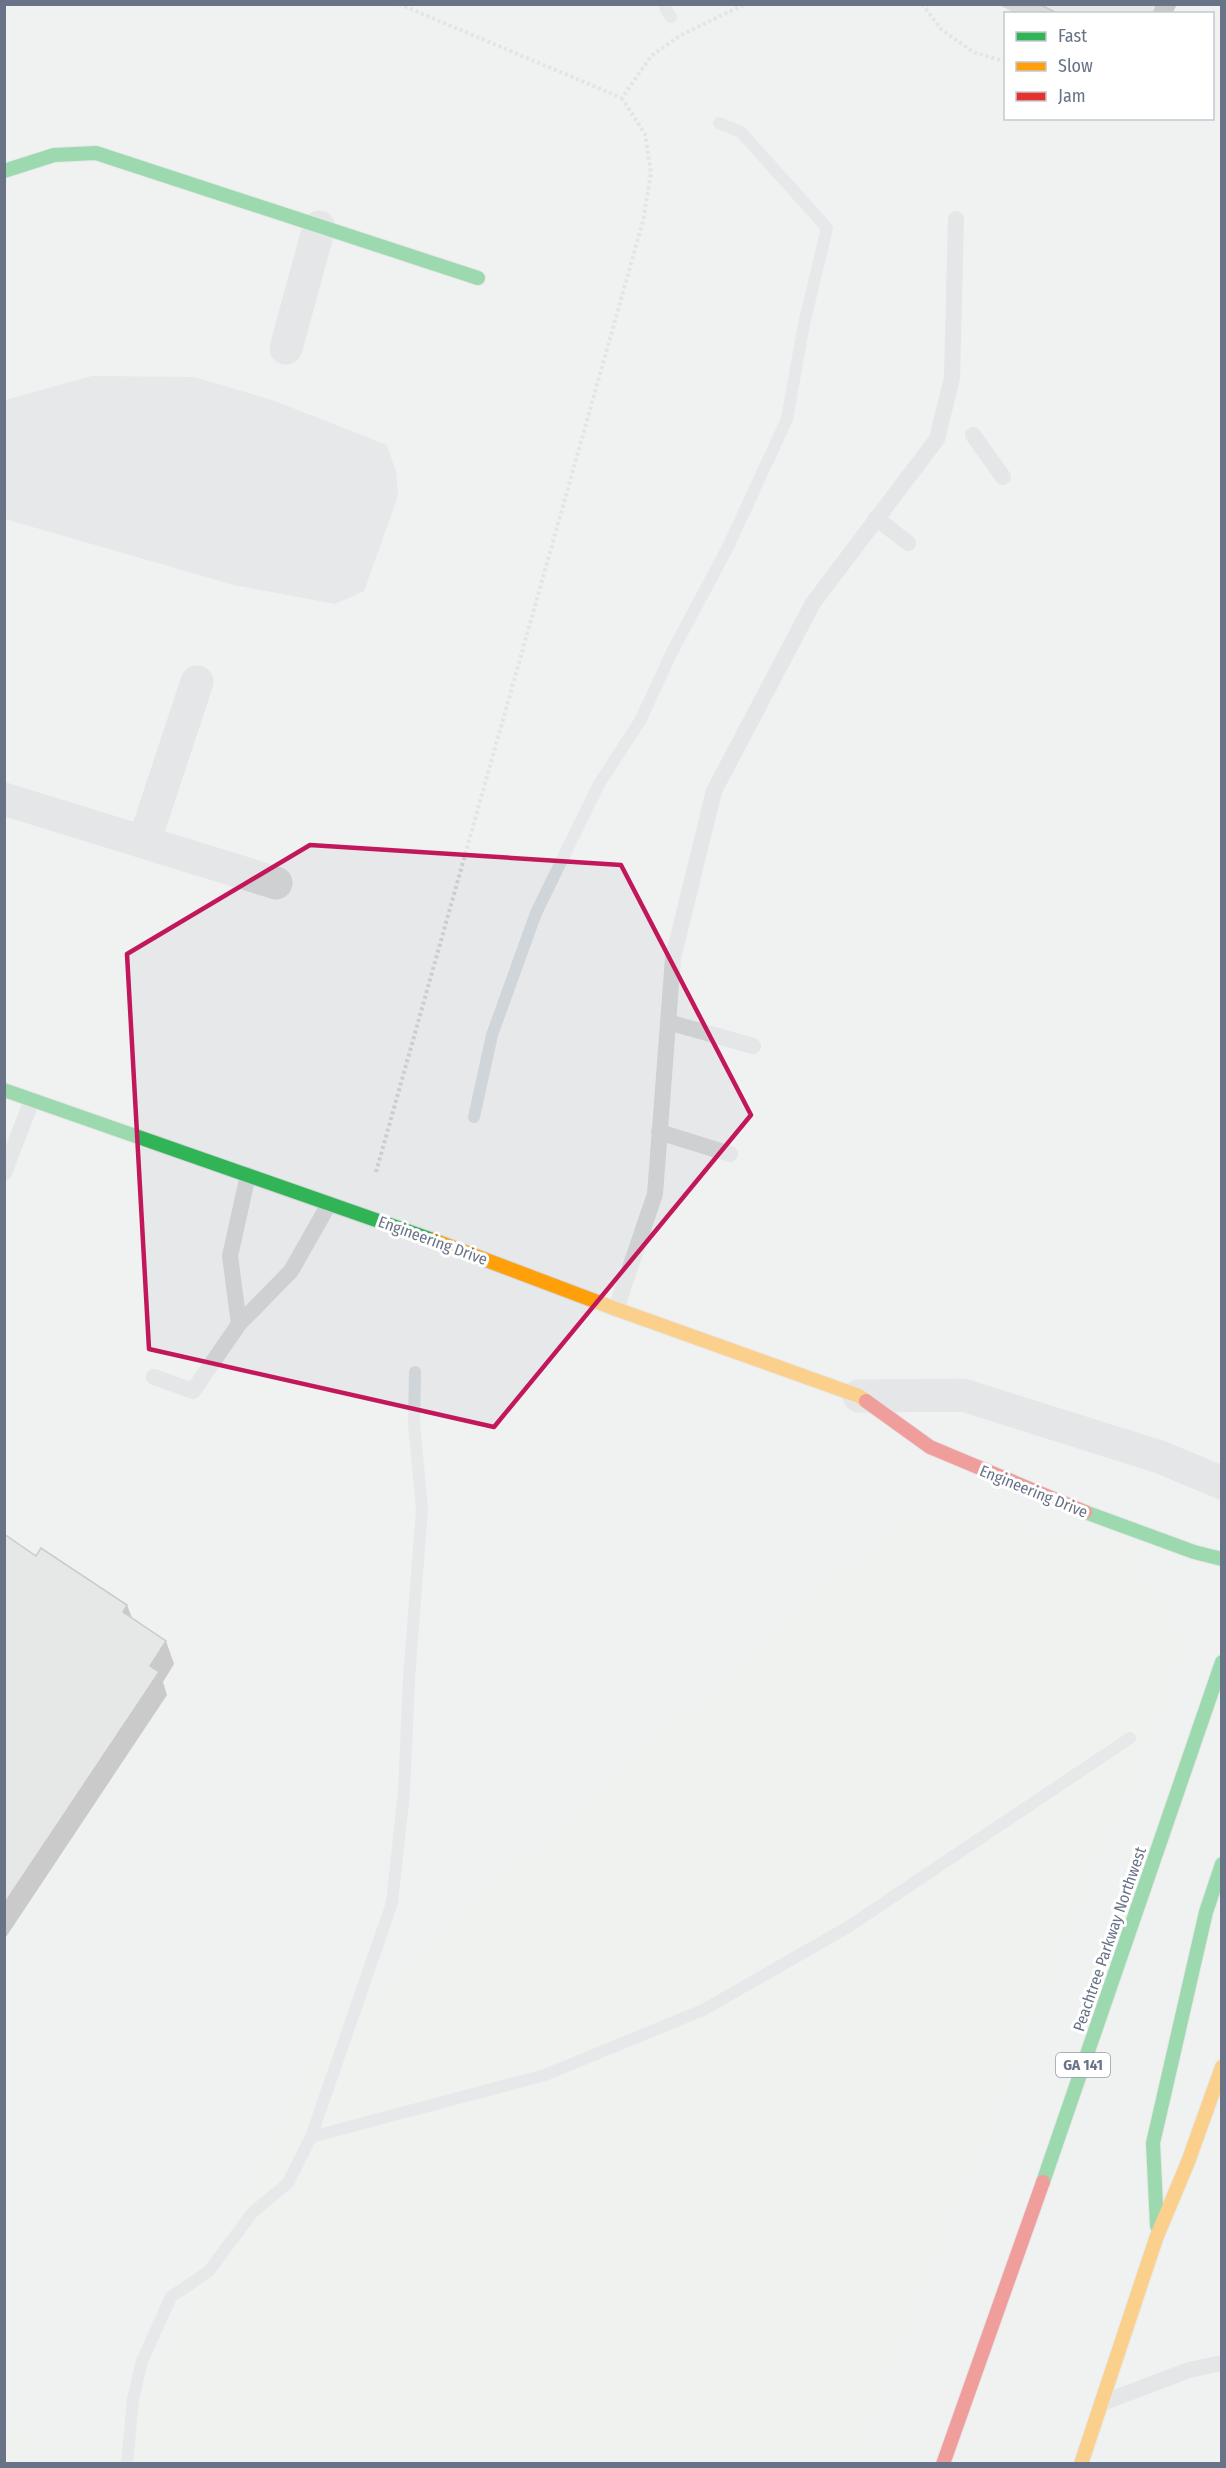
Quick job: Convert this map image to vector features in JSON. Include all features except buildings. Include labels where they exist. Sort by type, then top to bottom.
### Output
[{"type":"main road","points":[[4,171],[54,155],[96,153],[478,278]]},
{"type":"main road","name":"Engineering Drive","points":[[4,1090],[451,1246],[616,1309],[859,1396],[930,1447],[1076,1509],[1221,1559]]},
{"type":"main road","name":"Peachtree Parkway Northwest","points":[[943,2463],[1022,2243],[1221,1662]]},
{"type":"main road","points":[[1157,2236],[1153,2142],[1206,1912],[1221,1864]]},
{"type":"main road","points":[[1081,2463],[1157,2236],[1188,2162],[1221,2067]]},
{"type":"street","points":[[286,348],[319,226]]},
{"type":"street","points":[[144,842],[197,682]]},
{"type":"street","points":[[4,798],[276,882]]},
{"type":"street","name":"Engineering Drive","points":[[859,1396],[963,1395],[1160,1457],[1221,1483]]},
{"type":"lane","points":[[616,1309],[655,1194],[673,958],[714,791],[813,603],[937,439],[952,378],[956,219]]},
{"type":"lane","points":[[973,435],[1003,477]]},
{"type":"lane","points":[[876,518],[908,543]]},
{"type":"lane","points":[[668,1022],[753,1046]]},
{"type":"lane","points":[[4,1173],[32,1100]]},
{"type":"lane","points":[[659,1132],[730,1154]]},
{"type":"lane","points":[[239,1324],[230,1256],[248,1175]]},
{"type":"lane","points":[[154,1377],[193,1391],[239,1324],[291,1271],[329,1204]]},
{"type":"lane","points":[[1102,2403],[1189,2370],[1221,2363]]},
{"type":"path","points":[[376,1172],[644,220],[651,172],[645,134],[622,98],[399,4]]},
{"type":"path","points":[[622,98],[651,56],[681,35],[745,4]]},
{"type":"path","points":[[922,4],[941,29],[973,52],[1004,62]]},
{"type":"highlighted area","points":[[310,845],[621,865],[751,1115],[494,1427],[149,1349],[127,954]]},
{"type":"shaded area","points":[[5,5],[1221,5],[1221,2463],[5,2463]]},
{"type":"shaded area","points":[[92,376],[194,377],[272,400],[387,445],[396,472],[398,496],[364,591],[335,604],[234,585],[5,519],[5,400]]},
{"type":"shaded area","points":[[909,1512],[1123,1538],[1186,1647],[852,2463],[108,2464],[321,2042]]},
{"type":"shaded area","points":[[5,2418],[65,2463],[5,2463]]},
{"type":"waterway","points":[[665,8],[671,17]]},
{"type":"waterway","points":[[474,1117],[492,1035],[536,913],[599,784],[640,721],[673,650],[728,547],[787,419],[804,324],[827,228],[741,132],[719,123]]},
{"type":"waterway","points":[[127,2464],[133,2399],[142,2361],[171,2297],[209,2271],[252,2213],[288,2183],[311,2137],[392,1903],[404,1792],[409,1679],[422,1509],[414,1424],[415,1372]]},
{"type":"waterway","points":[[311,2137],[545,2075],[703,2010],[848,1927],[1130,1738]]},
{"type":"traffic: fast","points":[[4,171],[54,155],[96,153],[478,278]]},
{"type":"traffic: fast","points":[[4,1090],[433,1240]]},
{"type":"traffic: fast","points":[[1085,1512],[1194,1552],[1222,1559]]},
{"type":"traffic: fast","points":[[1043,2182],[1222,1662]]},
{"type":"traffic: fast","points":[[1157,2226],[1153,2143],[1206,1912],[1222,1864]]},
{"type":"traffic: slow","points":[[433,1240],[616,1309],[859,1396],[866,1401]]},
{"type":"traffic: slow","points":[[1081,2464],[1157,2236],[1188,2162],[1222,2067]]},
{"type":"traffic: jam","points":[[866,1401],[930,1447],[1085,1512]]},
{"type":"traffic: jam","points":[[943,2464],[1043,2182]]}]
